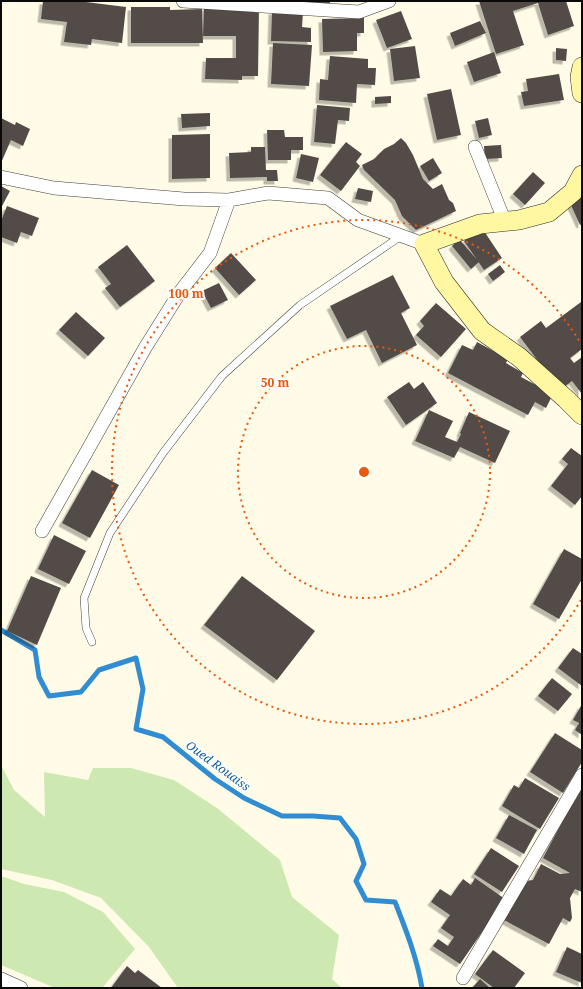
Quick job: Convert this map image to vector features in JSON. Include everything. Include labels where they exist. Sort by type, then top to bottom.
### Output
[{"type":"street","points":[[183,1],[357,7],[389,1]]},
{"type":"street","points":[[582,67],[580,77],[582,93]]},
{"type":"street","points":[[474,147],[505,222]]},
{"type":"street","points":[[1,177],[54,188],[184,199],[229,200],[268,193],[328,198],[358,220],[424,244],[480,224],[519,220],[549,212],[573,192],[582,175]]},
{"type":"street","points":[[42,531],[145,348],[180,292],[210,253],[229,200]]},
{"type":"street","points":[[424,244],[444,282],[482,331],[519,358],[582,415]]},
{"type":"street","points":[[464,978],[582,775]]},
{"type":"street","points":[[1,979],[20,988]]},
{"type":"lane","points":[[92,642],[86,628],[84,598],[110,533],[162,453],[222,376],[294,310],[401,236]]},
{"type":"green space","points":[[1,765],[14,790],[45,817],[44,772],[88,780],[93,768],[131,768],[174,780],[217,808],[280,860],[292,897],[339,935],[332,979],[342,988],[178,988],[149,947],[101,898],[52,880],[1,869]]},
{"type":"green space","points":[[1,876],[24,884],[64,892],[103,912],[135,949],[102,988],[55,988],[1,965]]},
{"type":"building","points":[[43,1],[78,1],[126,7],[122,43],[92,39],[91,45],[64,42],[67,22],[41,19]]},
{"type":"building","points":[[273,1],[330,1],[330,4]]},
{"type":"building","points":[[479,1],[566,1],[574,26],[548,35],[538,3],[513,11],[524,45],[496,54]]},
{"type":"building","points":[[131,7],[170,7],[170,10],[202,9],[203,43],[131,43]]},
{"type":"building","points":[[204,7],[259,7],[258,76],[242,76],[242,80],[205,79],[206,58],[236,58],[236,36],[203,36]]},
{"type":"building","points":[[272,11],[303,12],[302,27],[311,28],[311,42],[271,41]]},
{"type":"building","points":[[401,11],[412,39],[387,48],[376,20]]},
{"type":"building","points":[[364,18],[364,33],[357,33],[357,51],[323,52],[322,19]]},
{"type":"building","points":[[480,21],[486,33],[455,46],[450,33]]},
{"type":"building","points":[[273,43],[312,45],[309,86],[271,84]]},
{"type":"building","points":[[415,46],[420,78],[394,81],[390,49]]},
{"type":"building","points":[[556,48],[567,49],[566,61],[556,60]]},
{"type":"building","points":[[494,52],[501,73],[474,82],[467,62]]},
{"type":"building","points":[[330,56],[368,59],[368,68],[376,68],[375,85],[357,84],[356,103],[319,100],[320,79],[328,80]]},
{"type":"building","points":[[559,74],[564,100],[524,106],[521,92],[528,91],[526,79]]},
{"type":"building","points":[[451,89],[461,135],[437,140],[427,94]]},
{"type":"building","points":[[391,96],[391,103],[375,104],[375,97]]},
{"type":"building","points":[[317,105],[350,108],[349,121],[338,120],[335,144],[314,142]]},
{"type":"building","points":[[210,113],[210,126],[182,128],[181,114]]},
{"type":"building","points":[[1,118],[15,125],[16,122],[30,129],[23,146],[11,140],[1,163]]},
{"type":"building","points":[[488,118],[492,135],[479,138],[475,121]]},
{"type":"building","points":[[267,130],[284,130],[285,137],[303,137],[303,150],[291,150],[291,160],[268,160]]},
{"type":"building","points":[[210,134],[210,178],[172,179],[172,135]]},
{"type":"building","points":[[401,138],[406,143],[413,155],[423,179],[433,189],[442,184],[456,211],[416,230],[402,216],[395,200],[364,170],[362,165],[374,159],[384,149],[394,144]]},
{"type":"building","points":[[346,142],[362,154],[356,162],[360,166],[341,191],[320,175]]},
{"type":"building","points":[[501,145],[502,158],[485,159],[484,146]]},
{"type":"building","points":[[251,147],[265,147],[266,170],[277,170],[278,181],[267,181],[267,177],[230,178],[229,153],[251,152]]},
{"type":"building","points":[[301,154],[319,158],[313,182],[296,178]]},
{"type":"building","points":[[433,158],[442,173],[429,181],[420,166]]},
{"type":"building","points":[[533,172],[545,183],[525,205],[513,194]]},
{"type":"building","points":[[1,186],[10,191],[1,208]]},
{"type":"building","points":[[358,188],[373,191],[371,202],[355,199]]},
{"type":"building","points":[[582,197],[582,224],[580,225],[570,203]]},
{"type":"building","points":[[7,206],[39,218],[32,236],[21,232],[17,243],[1,237],[1,221]]},
{"type":"building","points":[[482,228],[502,258],[484,270],[464,241]]},
{"type":"building","points":[[459,239],[479,262],[471,269],[452,246]]},
{"type":"building","points":[[127,245],[155,281],[120,307],[105,288],[111,284],[98,267]]},
{"type":"building","points":[[231,253],[256,280],[239,295],[215,268]]},
{"type":"building","points":[[500,265],[505,272],[493,281],[488,274]]},
{"type":"building","points":[[393,275],[410,308],[401,313],[417,345],[382,363],[366,330],[347,339],[330,306]]},
{"type":"building","points":[[219,283],[228,300],[211,308],[202,291]]},
{"type":"building","points":[[581,302],[582,349],[570,358],[574,363],[582,357],[582,394],[572,381],[560,390],[520,337],[541,321],[546,328]]},
{"type":"building","points":[[436,303],[466,329],[441,357],[416,335],[424,326],[420,321]]},
{"type":"building","points":[[76,312],[105,338],[88,356],[59,330]]},
{"type":"building","points":[[477,342],[508,359],[506,363],[523,373],[521,377],[553,394],[546,408],[535,402],[528,415],[448,373],[462,345],[473,350]]},
{"type":"building","points":[[409,382],[414,389],[423,382],[437,403],[406,425],[387,397]]},
{"type":"building","points":[[429,410],[453,421],[445,437],[457,442],[469,412],[510,431],[495,463],[460,447],[454,458],[415,441]]},
{"type":"building","points":[[571,448],[582,456],[582,496],[575,505],[551,486],[568,464],[562,459]]},
{"type":"building","points":[[92,470],[119,485],[90,538],[62,523]]},
{"type":"building","points":[[54,535],[86,551],[69,584],[38,569]]},
{"type":"building","points":[[564,549],[582,559],[582,579],[559,619],[533,604]]},
{"type":"building","points":[[31,576],[61,588],[37,645],[7,631]]},
{"type":"building","points":[[242,576],[315,631],[277,680],[204,625]]},
{"type":"building","points":[[573,648],[582,654],[582,686],[558,668]]},
{"type":"building","points":[[552,678],[572,694],[558,711],[538,696]]},
{"type":"building","points":[[582,704],[582,735],[575,730],[579,723],[573,720]]},
{"type":"building","points":[[555,733],[582,750],[582,762],[563,793],[530,772]]},
{"type":"building","points":[[525,778],[559,798],[540,829],[502,806],[514,785],[519,788]]},
{"type":"building","points":[[582,785],[582,892],[575,889],[570,898],[572,918],[570,922],[563,918],[549,944],[504,920],[525,881],[533,880],[541,864],[560,874],[570,873],[543,858]]},
{"type":"building","points":[[509,815],[537,830],[524,854],[496,838]]},
{"type":"building","points":[[491,848],[519,866],[502,892],[474,874]]},
{"type":"building","points":[[475,878],[505,899],[460,964],[433,946],[438,939],[448,946],[454,937],[441,928],[450,915],[431,902],[440,889],[451,896],[463,879],[471,885]]},
{"type":"building","points":[[567,947],[582,954],[582,983],[556,972]]},
{"type":"building","points":[[493,950],[525,973],[514,988],[494,988],[475,974]]},
{"type":"building","points":[[127,966],[135,973],[138,970],[162,988],[111,988]]},
{"type":"building","points":[[480,979],[490,988],[472,988]]},
{"type":"waterway","name":"Oued Rouaiss","points":[[1,630],[35,650],[39,677],[49,696],[81,692],[99,670],[136,658],[143,689],[136,729],[163,737],[215,779],[244,798],[282,816],[340,818],[356,839],[364,864],[356,881],[366,900],[395,902],[414,955],[422,988]]}]
